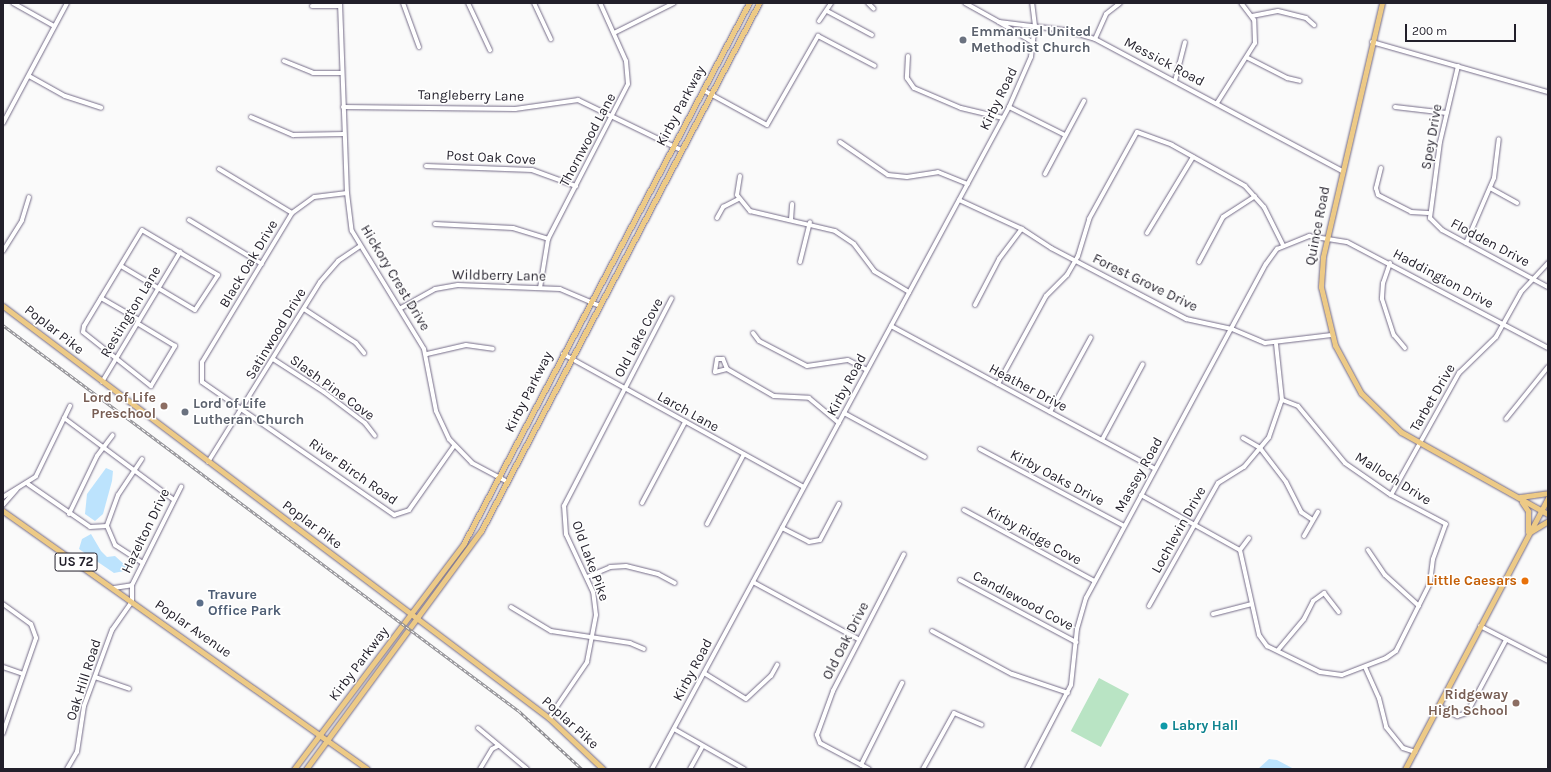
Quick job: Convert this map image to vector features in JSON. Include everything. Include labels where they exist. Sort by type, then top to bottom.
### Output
[{"type":"main road","name":"Kirby Parkway","points":[[294,769],[464,543],[748,3]]},
{"type":"main road","name":"Kirby Parkway","points":[[306,769],[471,547],[507,482],[759,3]]},
{"type":"main road","name":"Quince Road","points":[[1382,3],[1326,237],[1321,287],[1332,335],[1342,362],[1361,393],[1387,420],[1420,443],[1548,514]]},
{"type":"main road","name":"Poplar Pike","points":[[3,306],[102,383],[549,718],[603,769]]},
{"type":"main road","points":[[1517,497],[1536,497],[1548,493]]},
{"type":"main road","points":[[1517,497],[1528,511],[1528,534]]},
{"type":"main road","points":[[1405,769],[1548,498]]},
{"type":"main road","name":"Poplar Avenue","points":[[3,511],[321,733],[367,769]]},
{"type":"main road","points":[[1528,534],[1548,521]]},
{"type":"street","points":[[13,3],[54,26]]},
{"type":"street","points":[[3,123],[67,3]]},
{"type":"street","points":[[403,3],[420,47]]},
{"type":"street","points":[[468,3],[490,50]]},
{"type":"street","points":[[534,3],[551,39]]},
{"type":"street","name":"Thornwood Lane","points":[[540,288],[548,240],[626,89],[629,75],[614,33],[600,3]]},
{"type":"street","points":[[614,33],[674,3]]},
{"type":"street","points":[[820,21],[831,3]]},
{"type":"street","points":[[868,3],[874,10]]},
{"type":"street","name":"Messick Road","points":[[965,3],[999,22],[1064,30],[1095,39],[1342,170]]},
{"type":"street","name":"Kirby Road","points":[[652,769],[1009,107],[1034,42],[1032,3]]},
{"type":"street","points":[[1095,39],[1106,14],[1120,3]]},
{"type":"street","points":[[1217,103],[1248,58],[1255,39],[1252,16],[1241,3]]},
{"type":"street","points":[[312,6],[340,5]]},
{"type":"street","name":"Hickory Crest Drive","points":[[340,5],[344,134],[350,223],[360,246],[401,308],[427,354],[437,415],[454,446],[472,463],[507,482]]},
{"type":"street","points":[[827,10],[872,35]]},
{"type":"street","points":[[1252,16],[1278,11],[1306,18],[1314,25]]},
{"type":"street","points":[[999,22],[1034,42]]},
{"type":"street","points":[[703,90],[769,125],[818,36],[875,66]]},
{"type":"street","points":[[1175,81],[1185,42]]},
{"type":"street","points":[[1372,42],[1548,92]]},
{"type":"street","points":[[908,56],[908,80],[916,89],[961,108],[1003,118]]},
{"type":"street","points":[[1248,58],[1287,78],[1300,81]]},
{"type":"street","points":[[284,61],[313,73],[342,73]]},
{"type":"street","name":"Spey Drive","points":[[1428,213],[1447,112],[1458,66]]},
{"type":"street","points":[[29,76],[65,96],[101,108]]},
{"type":"street","name":"Tangleberry Lane","points":[[343,107],[515,110],[572,99],[613,114],[681,150]]},
{"type":"street","points":[[1045,174],[1084,101]]},
{"type":"street","points":[[1009,107],[1065,135]]},
{"type":"street","points":[[1395,107],[1447,112]]},
{"type":"street","points":[[251,117],[293,135],[344,134]]},
{"type":"street","points":[[998,384],[1046,296],[1075,261],[1089,219],[1137,132],[1193,156],[1241,183],[1256,196],[1283,245]]},
{"type":"street","points":[[1466,243],[1490,188],[1499,139]]},
{"type":"street","points":[[840,142],[888,175],[907,177],[938,172],[968,184]]},
{"type":"street","points":[[1147,233],[1193,156]]},
{"type":"street","name":"Post Oak Cove","points":[[426,166],[532,170],[576,186]]},
{"type":"street","points":[[1381,168],[1376,188],[1378,195],[1411,212],[1428,213]]},
{"type":"street","points":[[219,169],[292,213]]},
{"type":"street","points":[[739,199],[740,176]]},
{"type":"street","points":[[1490,188],[1517,203]]},
{"type":"street","name":"Black Oak Drive","points":[[201,380],[202,362],[292,213],[314,197],[347,193]]},
{"type":"street","points":[[1199,262],[1223,217],[1256,196]]},
{"type":"street","points":[[3,251],[22,220],[30,197]]},
{"type":"street","points":[[717,218],[723,207],[739,199]]},
{"type":"street","points":[[739,199],[759,215],[810,222],[845,236],[874,271],[909,292]]},
{"type":"street","name":"Forest Grove Drive","points":[[959,200],[1022,229],[1075,261],[1186,319],[1232,329],[1265,343],[1276,344],[1332,335]]},
{"type":"street","points":[[791,220],[792,204]]},
{"type":"street","name":"Flodden Drive","points":[[1428,213],[1438,228],[1548,287]]},
{"type":"street","points":[[189,220],[262,264]]},
{"type":"street","points":[[800,262],[810,222]]},
{"type":"street","points":[[435,224],[513,228],[548,240]]},
{"type":"street","points":[[975,305],[999,259],[1022,229]]},
{"type":"street","points":[[102,298],[175,346],[151,386],[115,360],[90,339],[83,329],[142,230],[218,275],[195,310],[121,266]]},
{"type":"street","name":"Massey Road","points":[[1027,769],[1068,693],[1080,613],[1094,581],[1232,329],[1268,260],[1283,245],[1302,237],[1326,237]]},
{"type":"street","name":"Haddington Drive","points":[[1326,237],[1355,245],[1548,348]]},
{"type":"street","name":"Satinwood Drive","points":[[208,462],[243,410],[328,271],[360,246]]},
{"type":"street","name":"Restington Lane","points":[[102,383],[180,252]]},
{"type":"street","points":[[1390,263],[1383,283],[1382,299],[1394,335],[1405,348]]},
{"type":"street","name":"Tarbet Drive","points":[[1391,495],[1459,373],[1490,344],[1533,279],[1548,263]]},
{"type":"street","name":"Wildberry Lane","points":[[401,308],[444,286],[540,288],[566,291],[600,306]]},
{"type":"street","name":"Old Lake Cove","points":[[625,389],[672,298]]},
{"type":"street","points":[[304,309],[356,343],[364,353]]},
{"type":"street","name":"Heather Drive","points":[[891,326],[1155,469]]},
{"type":"street","points":[[752,333],[762,342],[807,366],[848,360],[867,370]]},
{"type":"street","points":[[1050,412],[1091,337]]},
{"type":"street","name":"Lochlevin Drive","points":[[1149,606],[1194,523],[1218,483],[1244,467],[1260,448],[1276,423],[1282,400],[1276,344]]},
{"type":"street","points":[[427,354],[466,345],[493,349]]},
{"type":"street","name":"Larch Lane","points":[[563,354],[804,487]]},
{"type":"street","name":"Slash Pine Cove","points":[[273,360],[324,392],[365,423],[375,436]]},
{"type":"street","points":[[1102,440],[1143,364]]},
{"type":"street","points":[[1506,419],[1548,367]]},
{"type":"street","points":[[727,369],[770,394],[809,398],[839,423]]},
{"type":"street","name":"River Birch Road","points":[[201,380],[209,390],[243,410],[394,515],[406,513],[412,507],[454,446]]},
{"type":"street","name":"Old Lake Pike","points":[[549,718],[583,669],[593,638],[596,608],[587,577],[566,534],[564,506],[625,389]]},
{"type":"street","name":"Malloch Drive","points":[[1282,400],[1298,406],[1345,463],[1391,495],[1446,524],[1432,559],[1430,583],[1419,606]]},
{"type":"street","points":[[3,497],[17,488],[28,484],[40,468],[70,406]]},
{"type":"street","points":[[844,413],[925,457]]},
{"type":"street","points":[[64,418],[102,449],[174,500]]},
{"type":"street","points":[[642,503],[685,422]]},
{"type":"street","points":[[69,514],[102,449],[113,435]]},
{"type":"street","points":[[1243,438],[1260,448],[1286,482],[1302,512],[1313,520]]},
{"type":"street","name":"Kirby Oaks Drive","points":[[980,449],[1124,526]]},
{"type":"street","points":[[707,524],[744,454]]},
{"type":"street","points":[[142,459],[118,495],[108,526],[115,545],[143,563]]},
{"type":"street","points":[[28,484],[69,514],[90,527],[108,526]]},
{"type":"street","name":"Hazelton Drive","points":[[132,601],[132,585],[181,487]]},
{"type":"street","points":[[3,505],[17,488]]},
{"type":"street","points":[[1141,495],[1194,523],[1240,550],[1259,635],[1278,650],[1320,672],[1342,675],[1365,667],[1396,651],[1419,606],[1385,576],[1368,550]]},
{"type":"street","points":[[782,528],[808,542],[820,540],[839,504]]},
{"type":"street","name":"Kirby Ridge Cove","points":[[964,510],[1094,581]]},
{"type":"street","points":[[1304,536],[1318,512]]},
{"type":"street","points":[[1240,550],[1249,538]]},
{"type":"street","name":"Old Oak Drive","points":[[862,765],[817,740],[833,691],[858,639],[904,554]]},
{"type":"street","points":[[587,577],[610,567],[626,566],[658,574],[675,583]]},
{"type":"street","name":"Candlewood Cove","points":[[960,580],[1076,642]]},
{"type":"street","points":[[753,582],[858,639]]},
{"type":"street","name":"Hazelton Drive","points":[[114,588],[132,585]]},
{"type":"street","points":[[1278,650],[1304,619],[1313,601],[1324,593],[1339,612]]},
{"type":"street","name":"Oak Hill Road","points":[[67,769],[77,752],[80,721],[112,630],[132,601]]},
{"type":"street","points":[[3,604],[36,630],[3,733]]},
{"type":"street","points":[[1213,614],[1252,604]]},
{"type":"street","points":[[511,607],[546,629],[644,649]]},
{"type":"street","points":[[1480,626],[1548,661]]},
{"type":"street","points":[[932,631],[1012,674],[1068,693]]},
{"type":"street","points":[[1439,706],[1457,716],[1467,713],[1506,640]]},
{"type":"street","points":[[704,673],[736,696],[746,699],[771,676],[777,665]]},
{"type":"street","points":[[3,667],[23,674]]},
{"type":"street","points":[[1365,667],[1379,698],[1386,727],[1403,748],[1415,752]]},
{"type":"street","points":[[95,677],[129,689]]},
{"type":"street","points":[[869,769],[862,765],[902,683]]},
{"type":"street","points":[[923,769],[954,713],[982,725]]},
{"type":"street","points":[[478,728],[527,769]]},
{"type":"street","points":[[674,729],[744,769]]},
{"type":"street","points":[[480,769],[492,749],[498,746]]},
{"type":"street","points":[[690,769],[703,746]]},
{"type":"green space","points":[[1099,678],[1129,694],[1101,747],[1071,731]]},
{"type":"water","points":[[106,468],[113,471],[112,481],[103,514],[95,521],[85,514],[87,494]]},
{"type":"water","points":[[91,534],[101,551],[107,557],[115,556],[126,566],[124,571],[114,573],[79,549],[82,539]]},
{"type":"water","points":[[1269,759],[1277,760],[1294,769],[1258,769]]},
{"type":"railway","points":[[3,325],[519,711],[582,769]]},
{"type":"place","name":"Emmanuel United Methodist Church","points":[[963,40]]},
{"type":"place","name":"Lord of Life Preschool","points":[[164,406]]},
{"type":"place","name":"Lord of Life Lutheran Church","points":[[185,412]]},
{"type":"place","name":"Little Caesars","points":[[1525,581]]},
{"type":"place","name":"Travure Office Park","points":[[200,603]]},
{"type":"place","name":"Ridgeway High School","points":[[1516,703]]},
{"type":"place","name":"Labry Hall","points":[[1164,726]]}]
